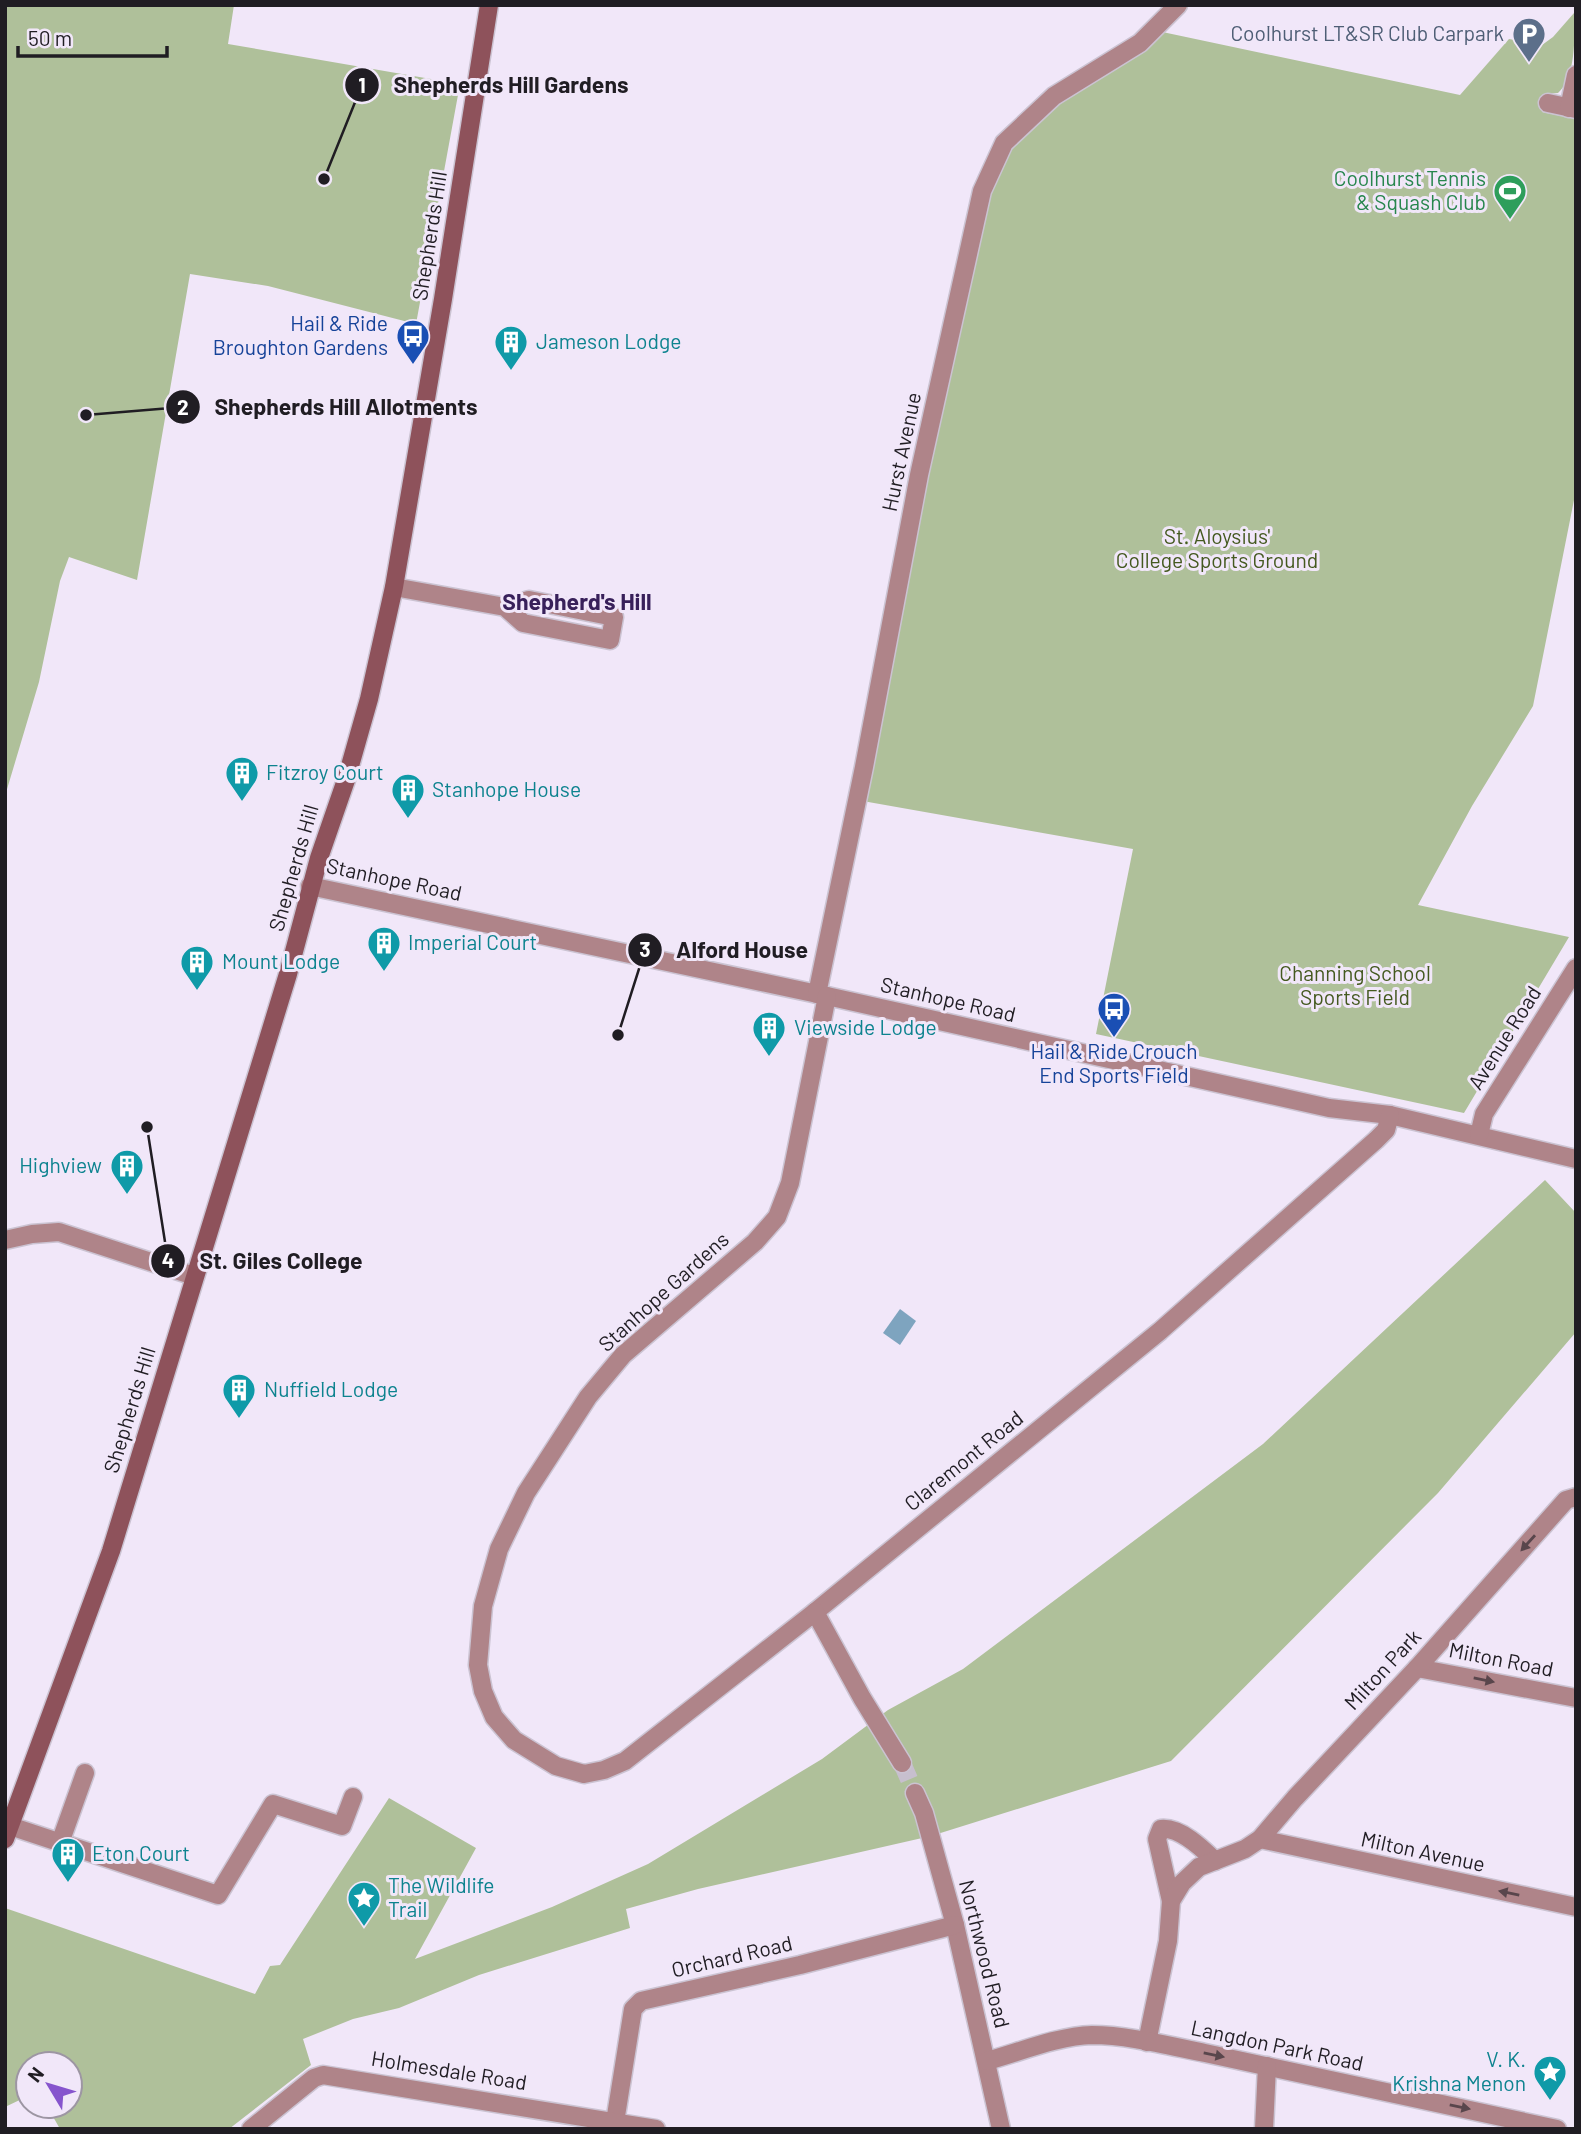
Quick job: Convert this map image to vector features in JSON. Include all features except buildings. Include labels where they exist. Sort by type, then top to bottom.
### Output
[{"type":"street","name":"Shepherds Hill","points":[[8,1833],[111,1551],[288,974],[310,886],[363,721],[394,587],[489,5]]},
{"type":"street","name":"Hurst Avenue","points":[[822,995],[919,475],[982,191],[1004,143],[1054,96],[1140,43],[1178,5]]},
{"type":"street","points":[[1548,103],[1572,109],[1576,75]]},
{"type":"street","points":[[394,587],[505,607],[529,600],[614,617],[610,639],[523,622],[505,607]]},
{"type":"street","name":"Stanhope Road","points":[[310,886],[822,995],[1329,1108],[1390,1115],[1576,1159]]},
{"type":"street","name":"Avenue Road","points":[[1479,1135],[1484,1114],[1576,968]]},
{"type":"street","name":"Stanhope Gardens","points":[[532,1752],[514,1740],[494,1717],[483,1691],[478,1665],[483,1606],[499,1549],[526,1493],[587,1397],[623,1355],[755,1242],[777,1217],[790,1184],[822,995]]},
{"type":"street","name":"Claremont Road","points":[[532,1752],[556,1766],[584,1774],[604,1770],[625,1761],[815,1612],[1160,1331],[1376,1140],[1386,1130],[1390,1115]]},
{"type":"street","points":[[5,1240],[59,1232],[194,1276]]},
{"type":"street","name":"Milton Park","points":[[1171,1901],[1182,1883],[1199,1867],[1245,1849],[1261,1839],[1295,1798],[1417,1668],[1566,1500],[1576,1497]]},
{"type":"street","points":[[815,1612],[862,1698],[902,1763]]},
{"type":"street","name":"Milton Road","points":[[1417,1668],[1576,1698]]},
{"type":"street","points":[[60,1843],[85,1773]]},
{"type":"street","name":"Northwood Road","points":[[915,1793],[924,1813],[955,1925],[1001,2129]]},
{"type":"street","points":[[8,1833],[60,1843],[218,1895],[273,1804],[342,1826],[354,1797]]},
{"type":"street","points":[[1147,2042],[1168,1941],[1171,1901],[1157,1839],[1161,1829],[1170,1828],[1203,1849],[1214,1861]]},
{"type":"street","name":"Milton Avenue","points":[[1261,1839],[1576,1907]]},
{"type":"street","name":"Orchard Road","points":[[615,2122],[633,2009],[641,2001],[800,1965],[955,1925]]},
{"type":"street","name":"Langdon Park Road","points":[[987,2061],[1062,2040],[1092,2035],[1147,2042],[1266,2066],[1557,2129]]},
{"type":"street","points":[[1265,2129],[1266,2066]]},
{"type":"street","name":"Holmesdale Road","points":[[251,2129],[314,2078],[323,2075],[656,2129]]},
{"type":"green space","points":[[5,5],[234,5],[228,44],[460,84],[416,324],[268,286],[190,274],[137,580],[69,557],[60,581],[39,682],[5,796]]},
{"type":"green space","name":"St. Aloysius' College Sports Ground","points":[[1574,13],[1573,56],[1568,77],[1558,93],[1546,94],[1542,112],[1576,119],[1576,490],[1533,706],[1472,806],[1418,905],[1569,937],[1464,1113],[1096,1034],[1133,849],[857,800],[958,303],[1004,143],[1153,30],[1460,95],[1509,39],[1542,45],[1553,37]]},
{"type":"green space","points":[[1545,1180],[1576,1213],[1576,1332],[1438,1493],[1171,1761],[931,1836],[698,1889],[626,1909],[630,1928],[479,1975],[399,2008],[353,2019],[303,2039],[311,2065],[229,2129],[60,2129],[55,2120],[84,2120],[84,2050],[14,2050],[14,2103],[5,2107],[5,1908],[255,1994],[270,1966],[280,1965],[389,1798],[476,1848],[415,1959],[552,1907],[648,1864],[822,1759],[888,1710],[963,1669],[1263,1444]]},
{"type":"water","points":[[900,1309],[916,1321],[900,1345],[883,1333]]},
{"type":"tunnel","points":[[902,1763],[915,1793]]},
{"type":"place","name":"Coolhurst LT&SR Club Carpark","points":[[1529,64]]},
{"type":"place","name":"Shepherds Hill Gardens","points":[[324,179]]},
{"type":"place","name":"Coolhurst Tennis & Squash Club","points":[[1510,221]]},
{"type":"place","name":"Hail & Ride Broughton Gardens","points":[[413,366]]},
{"type":"place","name":"Jameson Lodge","points":[[511,372]]},
{"type":"place","name":"Shepherds Hill Allotments","points":[[86,415]]},
{"type":"place","name":"Fitzroy Court","points":[[242,803]]},
{"type":"place","name":"Stanhope House","points":[[408,820]]},
{"type":"place","name":"Imperial Court","points":[[384,973]]},
{"type":"place","name":"Mount Lodge","points":[[197,992]]},
{"type":"place","name":"Alford House","points":[[618,1035]]},
{"type":"place","name":"Hail & Ride Crouch End Sports Field","points":[[1114,1039]]},
{"type":"place","name":"Viewside Lodge","points":[[769,1058]]},
{"type":"place","name":"St. Giles College","points":[[147,1127]]},
{"type":"place","name":"Highview","points":[[127,1196]]},
{"type":"place","name":"Nuffield Lodge","points":[[239,1420]]},
{"type":"place","name":"Eton Court","points":[[68,1884]]},
{"type":"place","name":"The Wildlife Trail","points":[[364,1928]]},
{"type":"place","name":"V. K. Krishna Menon","points":[[1550,2102]]},
{"type":"district","name":"Shepherd's Hill","points":[[577,602]]},
{"type":"park label","name":"Channing School Sports Field","points":[[1355,986]]}]
